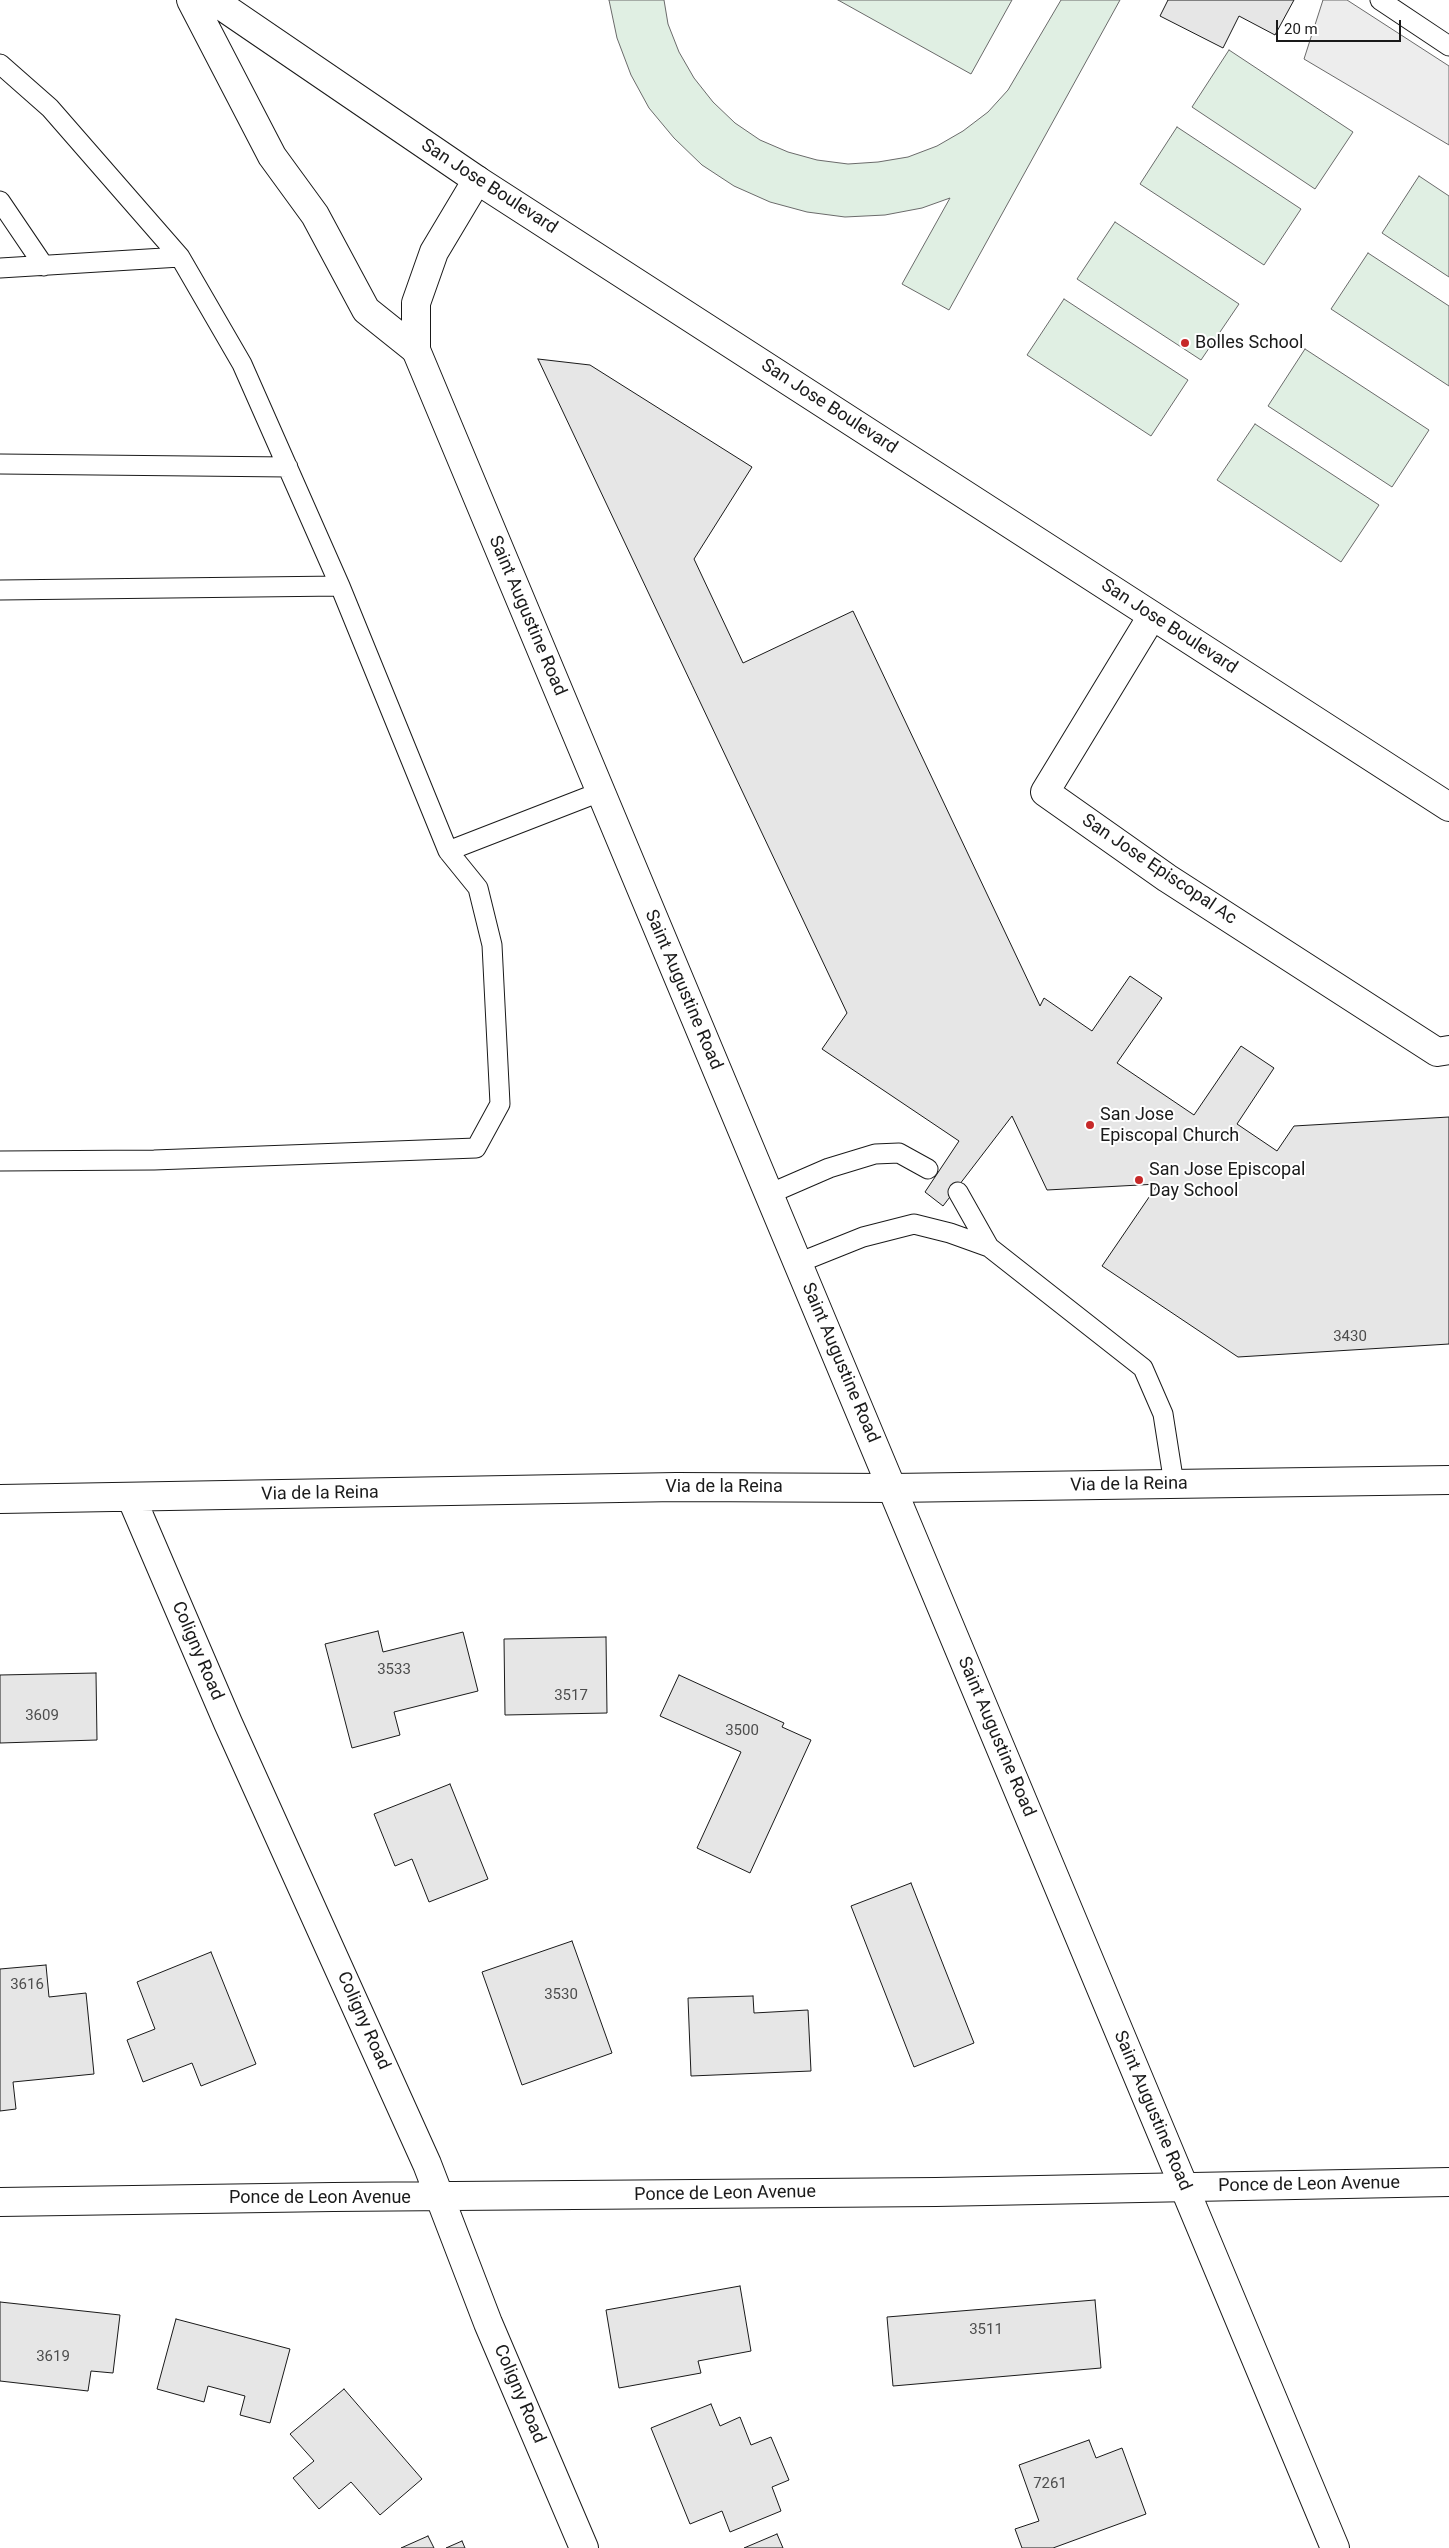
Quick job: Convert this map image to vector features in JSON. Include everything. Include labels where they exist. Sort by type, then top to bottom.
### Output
[{"type":"street","points":[[191,0],[272,156],[315,215],[366,310],[416,350]]},
{"type":"street","name":"San Jose Boulevard","points":[[213,0],[477,180],[1449,807]]},
{"type":"street","name":"Saint Augustine Road","points":[[477,180],[434,252],[416,303],[416,350],[1335,2548]]},
{"type":"street","name":"San Jose Episcopal Ac","points":[[1152,616],[1045,792],[1167,878],[1436,1052],[1449,1050]]},
{"type":"street","name":"Via de la Reina","points":[[0,1499],[676,1487],[892,1488],[1449,1480]]},
{"type":"street","name":"Coligny Road","points":[[131,1498],[228,1723],[427,2164],[488,2323],[584,2548]]},
{"type":"street","name":"Ponce de Leon Avenue","points":[[0,2202],[1184,2188],[1449,2182]]},
{"type":"lane","points":[[1380,0],[1449,46]]},
{"type":"lane","points":[[0,64],[50,108],[180,257],[242,364],[340,586],[448,851],[478,888],[492,945],[500,1104],[476,1148],[154,1160],[0,1161]]},
{"type":"lane","points":[[0,201],[44,266]]},
{"type":"lane","points":[[0,268],[180,257]]},
{"type":"lane","points":[[0,464],[288,467]]},
{"type":"lane","points":[[0,590],[340,586]]},
{"type":"lane","points":[[448,851],[600,792]]},
{"type":"lane","points":[[769,1194],[829,1168],[875,1154],[900,1153],[928,1169]]},
{"type":"lane","points":[[958,1192],[988,1247]]},
{"type":"lane","points":[[798,1263],[863,1237],[914,1224],[950,1233],[988,1247],[1143,1368],[1164,1414],[1174,1484]]},
{"type":"green space","points":[[609,0],[664,0],[668,24],[679,52],[694,78],[713,102],[735,123],[760,140],[788,152],[817,160],[848,164],[908,157],[937,146],[963,131],[988,112],[1008,90],[1061,0],[1120,0],[949,310],[902,284],[950,198],[922,208],[885,215],[845,217],[807,212],[770,202],[734,186],[702,165],[674,138],[649,108],[631,75],[617,38]]},
{"type":"green space","points":[[838,0],[1012,0],[971,74]]},
{"type":"green space","points":[[1229,50],[1353,132],[1315,189],[1192,107]]},
{"type":"green space","points":[[1177,127],[1301,209],[1264,265],[1140,184]]},
{"type":"green space","points":[[1419,176],[1449,196],[1449,277],[1382,233]]},
{"type":"green space","points":[[1115,222],[1239,304],[1201,360],[1077,279]]},
{"type":"green space","points":[[1368,253],[1449,306],[1449,386],[1331,309]]},
{"type":"green space","points":[[1064,299],[1188,380],[1151,436],[1027,355]]},
{"type":"green space","points":[[1305,349],[1429,430],[1392,487],[1268,406]]},
{"type":"green space","points":[[1255,424],[1379,505],[1341,562],[1217,480]]},
{"type":"shaded area","points":[[1323,0],[1347,0],[1449,66],[1449,145],[1304,59]]},
{"type":"building","points":[[1168,0],[1294,0],[1275,35],[1239,16],[1223,48],[1160,16]]},
{"type":"building","points":[[538,359],[590,365],[752,467],[694,559],[743,663],[853,611],[1040,1006],[1044,998],[1092,1031],[1130,976],[1162,998],[1117,1063],[1194,1115],[1241,1046],[1274,1068],[1237,1124],[1277,1151],[1294,1126],[1449,1117],[1449,1344],[1238,1357],[1102,1266],[1158,1184],[1047,1190],[1012,1116],[943,1206],[925,1192],[959,1141],[822,1049],[847,1013]]},
{"type":"building","points":[[378,1631],[383,1652],[463,1632],[478,1691],[394,1712],[400,1735],[352,1748],[325,1644]]},
{"type":"building","points":[[606,1637],[607,1713],[505,1715],[504,1639]]},
{"type":"building","points":[[96,1673],[97,1740],[0,1743],[0,1675]]},
{"type":"building","points":[[679,1675],[784,1723],[782,1727],[811,1740],[750,1873],[697,1848],[741,1752],[660,1716]]},
{"type":"building","points":[[450,1784],[488,1879],[429,1902],[412,1859],[395,1866],[374,1814]]},
{"type":"building","points":[[911,1883],[974,2043],[914,2067],[851,1906]]},
{"type":"building","points":[[572,1941],[612,2053],[522,2085],[482,1972]]},
{"type":"building","points":[[211,1952],[256,2064],[201,2086],[192,2063],[143,2082],[127,2040],[155,2029],[137,1982]]},
{"type":"building","points":[[46,1965],[49,1997],[86,1993],[94,2074],[13,2082],[16,2109],[0,2111],[0,1969]]},
{"type":"building","points":[[753,1996],[754,2013],[808,2010],[811,2071],[691,2076],[688,1998]]},
{"type":"building","points":[[740,2286],[751,2351],[698,2361],[701,2373],[619,2388],[606,2310]]},
{"type":"building","points":[[1095,2300],[1101,2368],[893,2386],[887,2317]]},
{"type":"building","points":[[0,2302],[120,2315],[113,2373],[91,2371],[88,2391],[0,2381]]},
{"type":"building","points":[[176,2319],[290,2349],[270,2423],[240,2415],[245,2396],[208,2386],[204,2402],[157,2389]]},
{"type":"building","points":[[344,2389],[422,2479],[380,2515],[351,2482],[319,2509],[293,2478],[314,2461],[290,2434]]},
{"type":"building","points":[[711,2404],[720,2426],[740,2417],[751,2445],[771,2437],[789,2480],[772,2487],[781,2511],[730,2532],[722,2511],[690,2524],[651,2428]]},
{"type":"building","points":[[1089,2440],[1096,2458],[1122,2448],[1146,2514],[1053,2548],[1022,2548],[1015,2529],[1039,2521],[1019,2465]]},
{"type":"building","points":[[777,2534],[783,2548],[744,2548]]},
{"type":"building","points":[[428,2536],[434,2548],[401,2548]]},
{"type":"building","points":[[462,2541],[465,2548],[446,2548]]},
{"type":"place","name":"Bolles School","points":[[1185,343]]},
{"type":"place","name":"San Jose Episcopal Church","points":[[1090,1125]]},
{"type":"place","name":"San Jose Episcopal Day School","points":[[1139,1180]]}]
